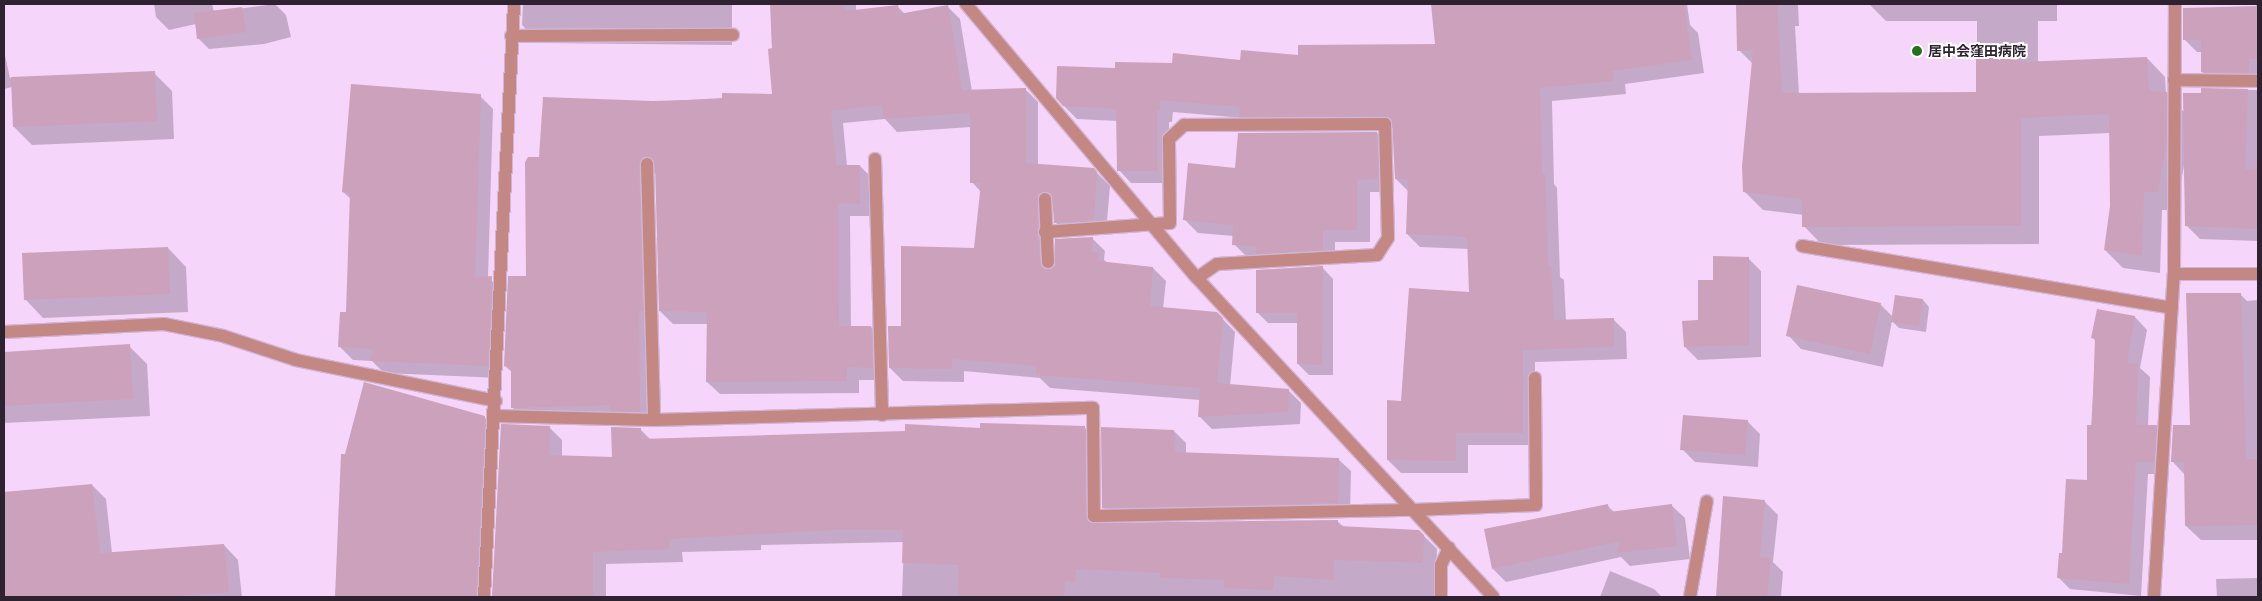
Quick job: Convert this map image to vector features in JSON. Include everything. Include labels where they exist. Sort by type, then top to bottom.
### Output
[{"type":"street","points":[[484,597],[496,401],[511,36],[514,4]]},
{"type":"street","points":[[966,4],[1151,226],[1197,278],[1493,597]]},
{"type":"street","points":[[2154,597],[2174,274],[2175,4]]},
{"type":"street","points":[[511,36],[733,35]]},
{"type":"street","points":[[2174,80],[2258,81]]},
{"type":"street","points":[[1045,232],[1151,226],[1170,223],[1170,139],[1184,125],[1385,124],[1388,238],[1377,255],[1216,264],[1197,278]]},
{"type":"street","points":[[875,159],[882,414]]},
{"type":"street","points":[[647,164],[654,420]]},
{"type":"street","points":[[1045,199],[1045,232],[1048,262]]},
{"type":"street","points":[[1802,246],[2172,308]]},
{"type":"street","points":[[2174,274],[2258,274]]},
{"type":"street","points":[[4,332],[164,324],[223,336],[296,360],[496,401]]},
{"type":"street","points":[[495,416],[654,420],[1093,408],[1094,516],[1413,510],[1536,504],[1535,378]]},
{"type":"street","points":[[1690,597],[1707,501]]},
{"type":"street","points":[[1441,597],[1441,565],[1449,548]]},
{"type":"building","points":[[770,4],[844,4],[845,11],[898,5],[899,14],[948,5],[962,90],[1026,88],[1026,163],[1094,168],[1097,172],[1094,220],[1054,223],[1052,195],[1045,191],[1038,195],[1037,232],[1041,267],[1049,270],[1055,265],[1055,239],[1093,237],[1092,252],[1099,253],[1098,261],[1153,267],[1150,306],[1217,312],[1223,318],[1217,383],[1289,389],[1288,412],[1198,417],[1200,388],[1036,375],[1036,366],[952,359],[952,369],[889,368],[888,326],[901,326],[901,246],[974,248],[981,183],[970,183],[970,113],[883,119],[882,105],[831,111],[836,165],[860,165],[860,204],[838,203],[839,326],[871,326],[873,368],[847,367],[847,381],[706,382],[707,312],[659,311],[655,164],[646,156],[639,164],[643,311],[639,311],[640,412],[610,411],[610,405],[511,408],[511,367],[504,366],[508,276],[526,276],[525,162],[528,157],[539,157],[543,97],[653,101],[722,99],[722,93],[772,94],[768,49],[772,48]]},
{"type":"building","points":[[1431,4],[1684,4],[1692,60],[1612,71],[1614,81],[1540,88],[1542,174],[1545,174],[1548,266],[1551,266],[1554,320],[1614,318],[1614,347],[1523,350],[1523,433],[1456,433],[1456,461],[1387,460],[1387,400],[1401,401],[1409,288],[1469,292],[1467,237],[1406,234],[1408,179],[1395,179],[1392,119],[1385,116],[1239,117],[1240,107],[1160,100],[1160,110],[1157,110],[1157,171],[1117,171],[1116,109],[1063,106],[1056,98],[1057,66],[1115,68],[1115,62],[1172,63],[1173,53],[1240,60],[1241,50],[1298,55],[1298,45],[1435,44]]},
{"type":"building","points":[[1736,4],[1777,4],[1782,93],[1976,92],[1976,50],[2020,50],[2020,62],[2147,57],[2149,91],[2167,92],[2166,146],[2158,192],[2144,192],[2142,256],[2104,250],[2110,206],[2109,114],[2021,118],[2021,226],[1802,227],[1802,199],[1743,192],[1742,166],[1753,50],[1737,51]]},
{"type":"building","points":[[2258,6],[2258,59],[2249,59],[2249,73],[2201,72],[2201,40],[2183,40],[2183,8]]},
{"type":"building","points":[[242,7],[246,32],[197,39],[194,13]]},
{"type":"building","points":[[155,71],[157,121],[13,127],[11,77]]},
{"type":"building","points":[[351,84],[481,94],[475,277],[492,276],[488,366],[370,361],[373,349],[338,347],[340,312],[346,312],[350,193],[342,192]]},
{"type":"building","points":[[2201,88],[2248,89],[2245,169],[2258,170],[2258,229],[2185,226],[2183,93],[2201,93]]},
{"type":"building","points":[[1377,132],[1378,179],[1357,180],[1357,230],[1323,230],[1323,250],[1256,254],[1256,246],[1232,245],[1233,225],[1183,220],[1188,163],[1235,168],[1238,133]]},
{"type":"building","points":[[168,247],[170,294],[24,300],[22,253]]},
{"type":"building","points":[[1713,256],[1749,257],[1749,345],[1684,347],[1682,321],[1698,320],[1698,280],[1713,280]]},
{"type":"building","points":[[1323,266],[1322,365],[1297,364],[1297,313],[1256,313],[1256,270]]},
{"type":"building","points":[[1797,285],[1881,303],[1870,354],[1786,336]]},
{"type":"building","points":[[2186,293],[2241,293],[2246,459],[2257,459],[2258,525],[2185,526],[2184,462],[2171,462],[2173,425],[2190,425]]},
{"type":"building","points":[[1895,295],[1923,299],[1919,326],[1891,322]]},
{"type":"building","points":[[2097,309],[2135,316],[2127,363],[2138,364],[2136,425],[2157,425],[2154,462],[2136,462],[2129,584],[2057,578],[2059,553],[2062,553],[2066,479],[2087,480],[2087,425],[2092,425],[2095,339],[2091,338]]},
{"type":"building","points":[[130,344],[133,399],[4,406],[4,352]]},
{"type":"building","points":[[364,382],[485,416],[476,597],[335,597],[341,454],[345,454]]},
{"type":"building","points":[[1683,415],[1748,420],[1745,455],[1680,450]]},
{"type":"building","points":[[980,423],[1085,426],[1086,516],[1090,523],[1338,520],[1338,526],[1419,530],[1424,535],[1423,563],[1334,560],[1333,580],[1274,576],[1273,590],[1224,588],[1224,580],[1160,578],[1160,573],[1076,569],[1075,582],[1065,581],[1064,597],[958,597],[959,565],[902,563],[903,530],[835,530],[670,539],[670,549],[593,552],[593,597],[492,597],[501,424],[550,426],[549,455],[612,457],[611,427],[641,428],[641,439],[905,431],[905,424],[980,428]]},
{"type":"building","points":[[1101,427],[1174,430],[1175,452],[1339,458],[1338,503],[1102,508]]},
{"type":"building","points":[[92,484],[100,553],[224,544],[229,592],[165,597],[4,597],[4,492]]},
{"type":"building","points":[[1723,496],[1765,500],[1760,557],[1771,558],[1767,597],[1716,597]]},
{"type":"building","points":[[1608,504],[1609,512],[1672,504],[1677,546],[1616,553],[1621,541],[1492,569],[1484,529]]},
{"type":"place","name":"居中会窪田病院","points":[[1917,51]]}]
